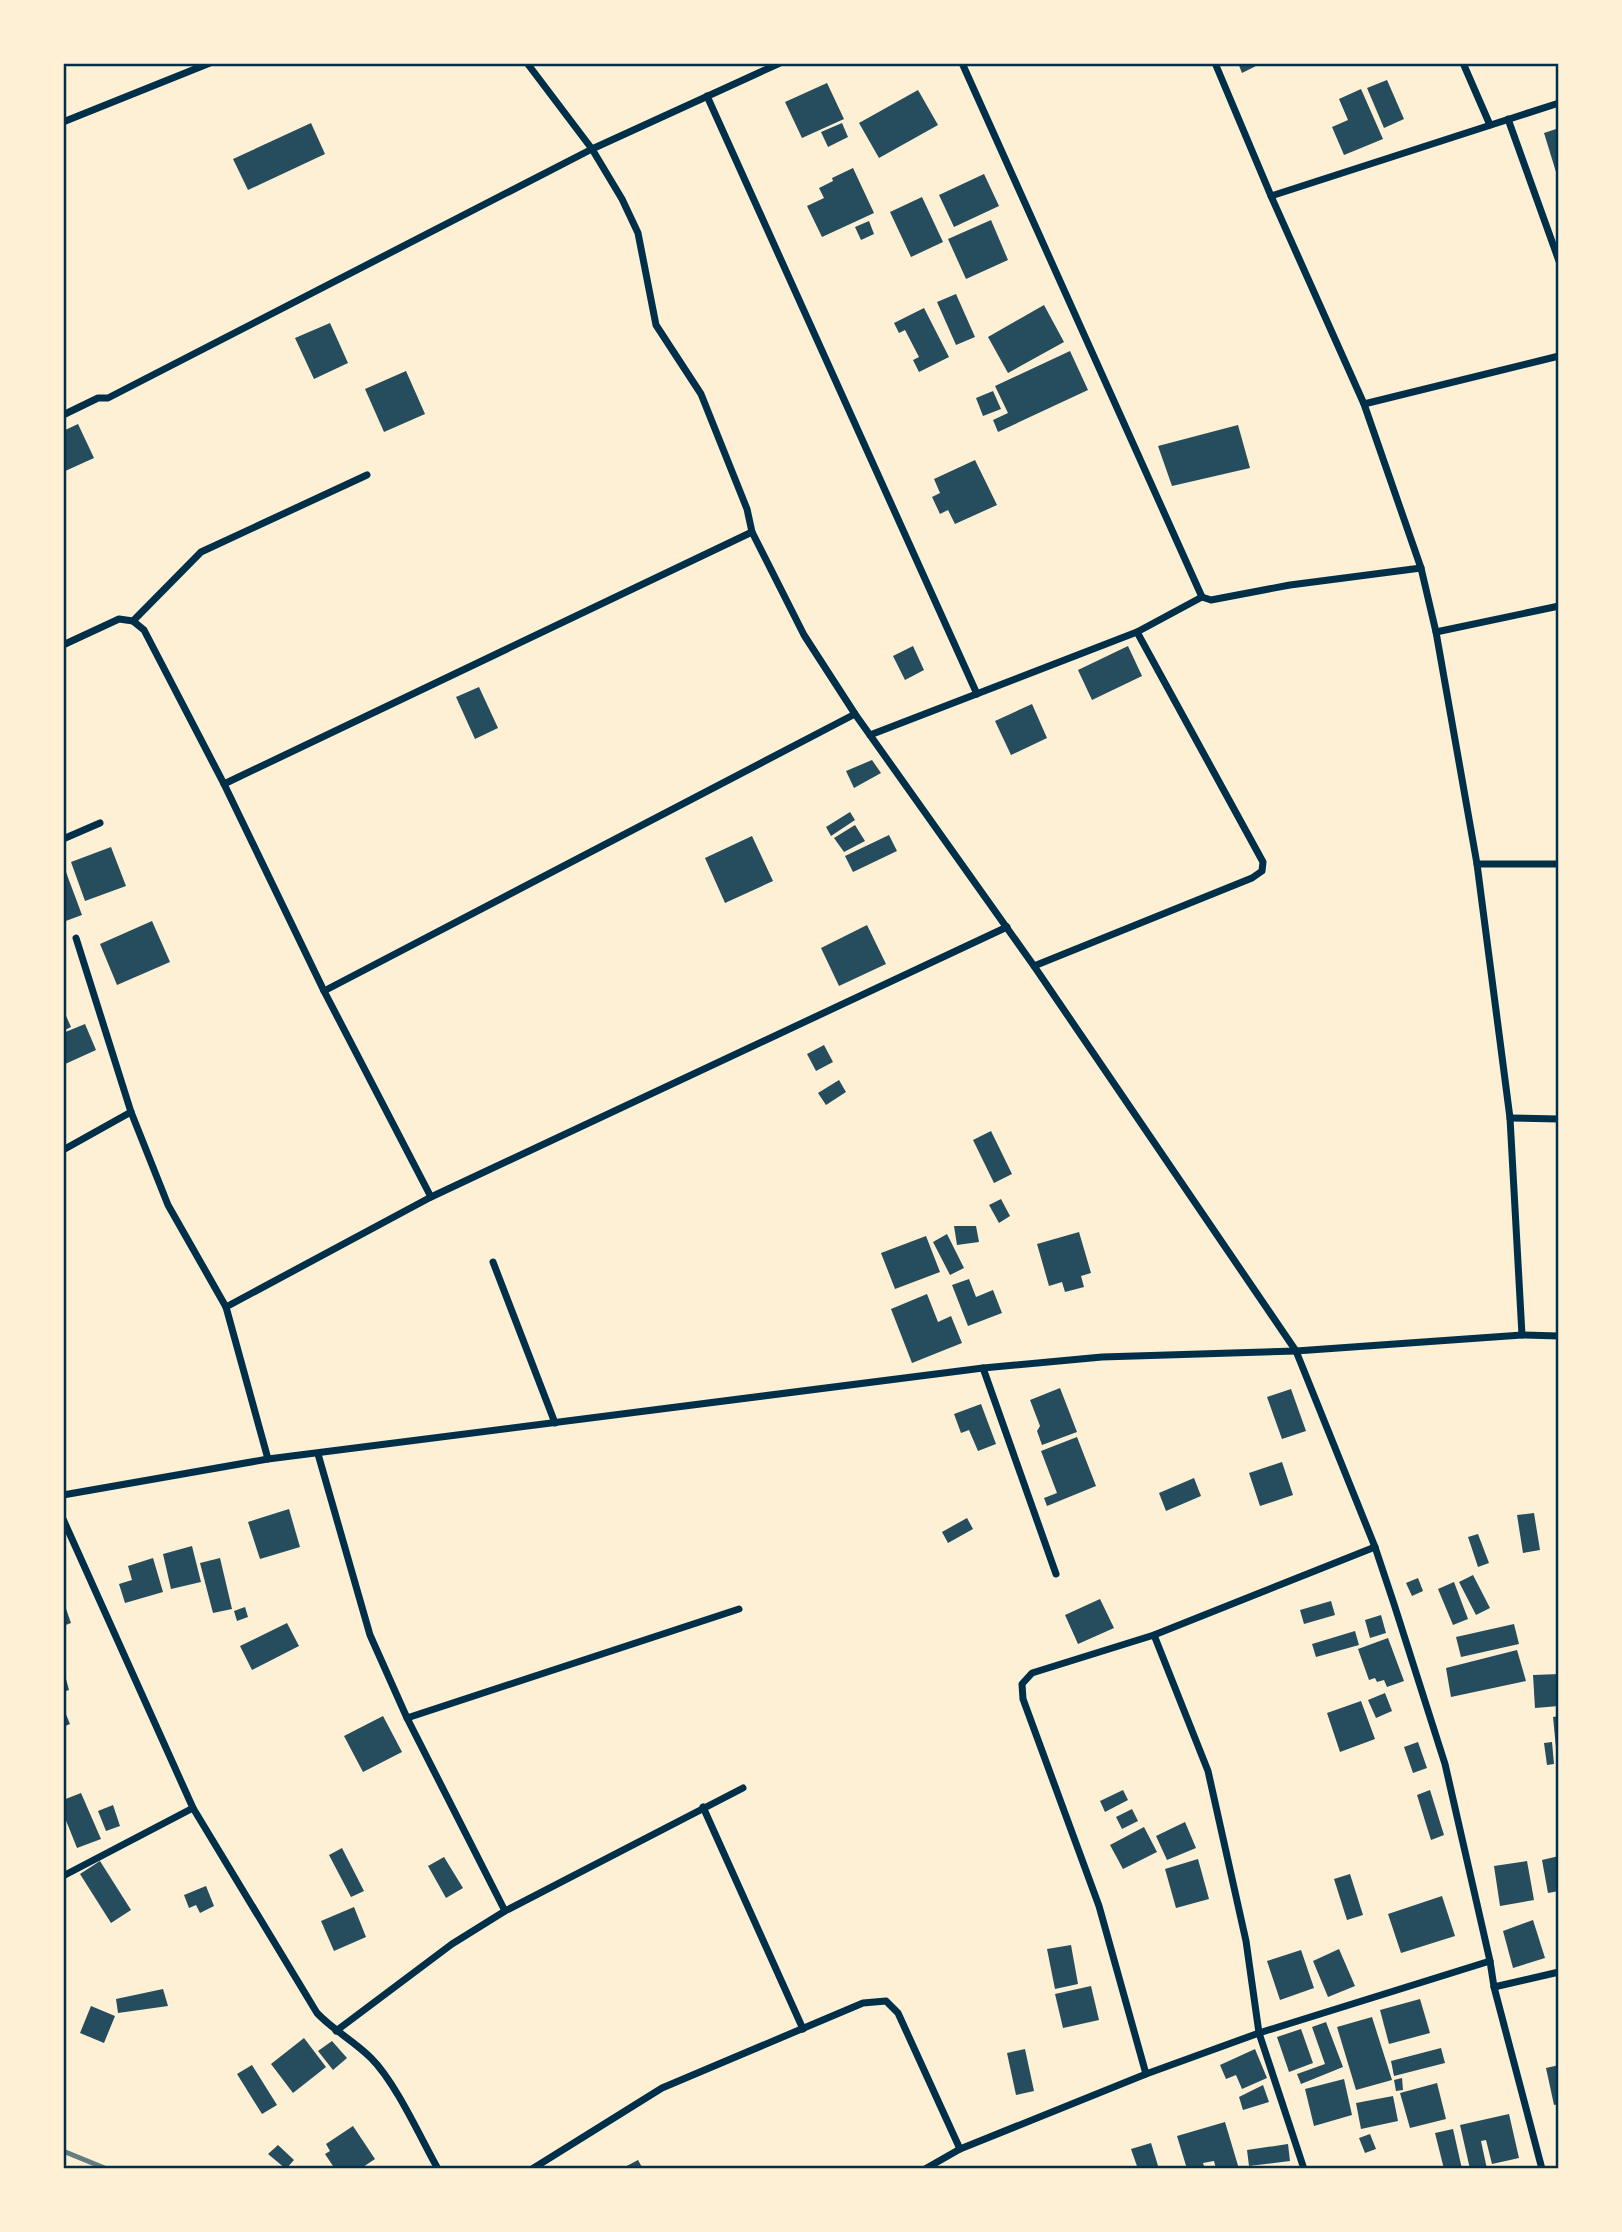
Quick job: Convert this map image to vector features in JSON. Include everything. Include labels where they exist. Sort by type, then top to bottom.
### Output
[{"type":"street","points":[[63,122],[210,63]]},
{"type":"street","points":[[527,63],[592,149],[622,199],[638,233],[656,325],[701,394],[747,509],[752,533],[804,635],[855,714],[1007,927],[1296,1351],[1375,1547],[1444,1764],[1494,1987],[1542,2169]]},
{"type":"street","points":[[63,415],[98,398],[108,398],[592,149],[780,63]]},
{"type":"street","points":[[962,63],[1202,597]]},
{"type":"street","points":[[1215,63],[1364,404],[1421,568],[1436,632],[1477,864],[1510,1118],[1522,1335]]},
{"type":"street","points":[[1463,63],[1490,125]]},
{"type":"street","points":[[707,96],[977,694]]},
{"type":"street","points":[[1271,196],[1559,103]]},
{"type":"street","points":[[1508,119],[1559,261]]},
{"type":"street","points":[[1364,404],[1559,356]]},
{"type":"street","points":[[133,621],[201,552],[367,475]]},
{"type":"street","points":[[224,784],[752,533]]},
{"type":"street","points":[[870,735],[1137,632],[1202,597],[1211,600],[1421,568]]},
{"type":"street","points":[[1436,632],[1559,606]]},
{"type":"street","points":[[63,645],[119,619],[133,621],[144,630],[224,784],[324,991],[431,1197]]},
{"type":"street","points":[[1034,966],[1262,872],[1263,862],[1137,632]]},
{"type":"street","points":[[324,991],[855,714]]},
{"type":"street","points":[[63,839],[100,823]]},
{"type":"street","points":[[1477,864],[1559,864]]},
{"type":"street","points":[[226,1307],[431,1197],[1007,927]]},
{"type":"street","points":[[75,938],[131,1112],[168,1205],[226,1307],[268,1459]]},
{"type":"street","points":[[63,1150],[131,1112]]},
{"type":"street","points":[[1510,1118],[1559,1119]]},
{"type":"street","points":[[493,1262],[555,1423]]},
{"type":"street","points":[[63,1495],[268,1459],[983,1368],[1102,1357],[1296,1351],[1522,1335],[1559,1338]]},
{"type":"street","points":[[983,1368],[1056,1574]]},
{"type":"street","points":[[318,1454],[370,1635],[407,1718],[505,1911]]},
{"type":"street","points":[[63,1518],[193,1808],[317,2013],[370,2057],[385,2074],[439,2169]]},
{"type":"street","points":[[1146,2074],[1099,1906],[1023,1699],[1022,1684],[1032,1673],[1154,1635],[1375,1547]]},
{"type":"street","points":[[407,1718],[739,1609]]},
{"type":"street","points":[[1154,1635],[1208,1771],[1245,1941],[1259,2033],[1304,2169]]},
{"type":"street","points":[[336,2031],[452,1944],[505,1911],[743,1788]]},
{"type":"street","points":[[703,1807],[803,2029]]},
{"type":"street","points":[[63,1876],[193,1808]]},
{"type":"street","points":[[925,2169],[960,2150],[1146,2074],[1259,2033],[1490,1961]]},
{"type":"street","points":[[1494,1987],[1559,1972]]},
{"type":"street","points":[[533,2169],[662,2088],[863,2003],[886,2001],[898,2013],[960,2150]]},
{"type":"building","points":[[1238,63],[1254,63],[1256,66],[1242,73]]},
{"type":"building","points":[[1387,80],[1404,119],[1384,128],[1367,88]]},
{"type":"building","points":[[827,83],[844,119],[802,138],[785,102]]},
{"type":"building","points":[[1361,89],[1383,139],[1344,155],[1332,127],[1348,120],[1339,99]]},
{"type":"building","points":[[918,90],[938,125],[879,158],[859,123]]},
{"type":"building","points":[[311,123],[325,154],[248,190],[233,159]]},
{"type":"building","points":[[842,123],[848,137],[828,147],[821,132]]},
{"type":"building","points":[[1559,128],[1559,171],[1556,172],[1544,133]]},
{"type":"building","points":[[853,168],[874,213],[822,237],[807,206],[824,198],[819,188]]},
{"type":"building","points":[[984,174],[999,206],[954,227],[939,195]]},
{"type":"building","points":[[922,197],[943,242],[911,257],[890,212]]},
{"type":"building","points":[[991,220],[1008,260],[966,279],[948,239]]},
{"type":"building","points":[[869,221],[874,234],[861,240],[855,227]]},
{"type":"building","points":[[956,294],[975,337],[956,345],[937,302]]},
{"type":"building","points":[[1044,305],[1064,342],[1008,373],[988,337]]},
{"type":"building","points":[[924,308],[949,357],[919,372],[913,360],[919,357],[905,330],[899,333],[894,323]]},
{"type":"building","points":[[330,323],[348,363],[314,379],[295,338]]},
{"type":"building","points":[[1070,351],[1088,390],[998,432],[993,420],[1008,413],[995,386]]},
{"type":"building","points":[[406,371],[425,414],[384,432],[365,389]]},
{"type":"building","points":[[993,391],[1001,409],[983,416],[976,398]]},
{"type":"building","points":[[78,424],[94,458],[63,472],[63,431]]},
{"type":"building","points":[[1238,425],[1250,468],[1172,486],[1158,446]]},
{"type":"building","points":[[975,460],[997,505],[955,524],[948,510],[940,514],[932,497],[940,493],[934,479]]},
{"type":"building","points":[[913,646],[924,670],[905,680],[893,656]]},
{"type":"building","points":[[1128,646],[1142,676],[1092,700],[1078,670]]},
{"type":"building","points":[[479,687],[498,728],[475,739],[456,697]]},
{"type":"building","points":[[1032,704],[1047,738],[1011,755],[995,721]]},
{"type":"building","points":[[872,760],[881,773],[854,788],[846,771]]},
{"type":"building","points":[[850,812],[855,820],[831,836],[826,827]]},
{"type":"building","points":[[855,825],[865,841],[844,852],[834,838]]},
{"type":"building","points":[[889,835],[897,851],[853,872],[845,856]]},
{"type":"building","points":[[752,836],[773,881],[725,903],[705,858]]},
{"type":"building","points":[[111,847],[126,886],[85,901],[71,862]]},
{"type":"building","points":[[63,864],[82,915],[63,922]]},
{"type":"building","points":[[152,921],[170,962],[117,985],[100,944]]},
{"type":"building","points":[[867,925],[886,964],[839,986],[821,948]]},
{"type":"building","points":[[63,1009],[71,1027],[63,1031]]},
{"type":"building","points":[[85,1024],[96,1050],[63,1065],[63,1033]]},
{"type":"building","points":[[824,1045],[833,1062],[816,1071],[807,1054]]},
{"type":"building","points":[[839,1080],[846,1092],[826,1105],[818,1093]]},
{"type":"building","points":[[991,1131],[1012,1174],[994,1183],[973,1140]]},
{"type":"building","points":[[1001,1199],[1010,1216],[999,1223],[989,1205]]},
{"type":"building","points":[[954,1226],[976,1226],[979,1242],[957,1245]]},
{"type":"building","points":[[1079,1232],[1091,1273],[1081,1276],[1084,1287],[1065,1292],[1062,1282],[1049,1286],[1037,1244]]},
{"type":"building","points":[[947,1234],[964,1268],[950,1275],[933,1242]]},
{"type":"building","points":[[926,1236],[940,1272],[895,1289],[881,1253]]},
{"type":"building","points":[[969,1279],[976,1297],[993,1290],[1002,1313],[968,1326],[952,1285]]},
{"type":"building","points":[[927,1294],[938,1322],[951,1316],[962,1343],[912,1363],[891,1309]]},
{"type":"building","points":[[1060,1388],[1077,1432],[1042,1445],[1037,1431],[1040,1426],[1030,1400]]},
{"type":"building","points":[[1291,1389],[1306,1431],[1282,1439],[1267,1397]]},
{"type":"building","points":[[981,1404],[996,1444],[978,1451],[969,1430],[961,1433],[954,1414]]},
{"type":"building","points":[[1077,1437],[1096,1486],[1047,1506],[1044,1498],[1057,1493],[1041,1451]]},
{"type":"building","points":[[1282,1462],[1293,1495],[1260,1506],[1249,1473]]},
{"type":"building","points":[[1194,1478],[1201,1496],[1166,1511],[1159,1493]]},
{"type":"building","points":[[289,1509],[300,1547],[260,1559],[248,1522]]},
{"type":"building","points":[[1534,1513],[1540,1550],[1523,1553],[1517,1515]]},
{"type":"building","points":[[967,1518],[973,1529],[948,1543],[942,1532]]},
{"type":"building","points":[[1478,1534],[1489,1563],[1478,1567],[1468,1537]]},
{"type":"building","points":[[192,1546],[201,1582],[171,1589],[163,1554]]},
{"type":"building","points":[[153,1558],[163,1592],[125,1603],[119,1584],[132,1580],[128,1566]]},
{"type":"building","points":[[220,1558],[232,1609],[213,1613],[200,1563]]},
{"type":"building","points":[[1473,1575],[1490,1608],[1476,1615],[1459,1582]]},
{"type":"building","points":[[1418,1578],[1423,1591],[1412,1596],[1406,1583]]},
{"type":"building","points":[[1454,1582],[1468,1619],[1453,1625],[1438,1589]]},
{"type":"building","points":[[1100,1599],[1114,1628],[1078,1644],[1065,1615]]},
{"type":"building","points":[[63,1600],[71,1623],[63,1626]]},
{"type":"building","points":[[1331,1601],[1335,1615],[1304,1624],[1300,1610]]},
{"type":"building","points":[[245,1607],[248,1617],[237,1621],[234,1611]]},
{"type":"building","points":[[1381,1615],[1386,1633],[1370,1638],[1365,1620]]},
{"type":"building","points":[[287,1623],[299,1646],[252,1670],[240,1646]]},
{"type":"building","points":[[1514,1624],[1519,1644],[1461,1657],[1456,1637]]},
{"type":"building","points":[[1355,1631],[1359,1645],[1316,1657],[1312,1644]]},
{"type":"building","points":[[1388,1638],[1404,1681],[1387,1687],[1384,1680],[1369,1680],[1358,1649]]},
{"type":"building","points":[[1517,1650],[1526,1681],[1451,1697],[1446,1668]]},
{"type":"building","points":[[1559,1674],[1559,1706],[1535,1708],[1533,1675]]},
{"type":"building","points":[[66,1679],[69,1690],[63,1692],[63,1680]]},
{"type":"building","points":[[1385,1693],[1392,1711],[1376,1718],[1368,1700]]},
{"type":"building","points":[[1361,1701],[1375,1739],[1340,1752],[1327,1713]]},
{"type":"building","points":[[63,1707],[70,1724],[63,1727]]},
{"type":"building","points":[[383,1716],[402,1752],[363,1772],[344,1736]]},
{"type":"building","points":[[1559,1716],[1559,1758],[1557,1758],[1553,1717]]},
{"type":"building","points":[[1418,1742],[1427,1768],[1413,1773],[1404,1747]]},
{"type":"building","points":[[1552,1742],[1554,1764],[1547,1765],[1544,1743]]},
{"type":"building","points":[[1123,1790],[1128,1800],[1105,1812],[1100,1801]]},
{"type":"building","points":[[1430,1790],[1444,1835],[1431,1840],[1417,1795]]},
{"type":"building","points":[[81,1793],[101,1839],[77,1848],[63,1813],[63,1800]]},
{"type":"building","points":[[113,1805],[120,1826],[106,1831],[98,1811]]},
{"type":"building","points":[[1132,1809],[1138,1821],[1122,1829],[1116,1817]]},
{"type":"building","points":[[1185,1822],[1196,1848],[1167,1860],[1156,1836]]},
{"type":"building","points":[[1144,1827],[1157,1852],[1123,1869],[1110,1845]]},
{"type":"building","points":[[342,1848],[364,1891],[351,1897],[329,1855]]},
{"type":"building","points":[[1559,1856],[1559,1891],[1548,1893],[1542,1860]]},
{"type":"building","points":[[444,1857],[463,1888],[446,1898],[428,1866]]},
{"type":"building","points":[[1198,1859],[1209,1899],[1176,1908],[1165,1869]]},
{"type":"building","points":[[100,1861],[131,1910],[111,1923],[80,1874]]},
{"type":"building","points":[[1527,1861],[1534,1900],[1500,1906],[1494,1866]]},
{"type":"building","points":[[1350,1874],[1363,1915],[1347,1920],[1334,1879]]},
{"type":"building","points":[[206,1886],[214,1906],[200,1913],[196,1905],[189,1908],[184,1895]]},
{"type":"building","points":[[1442,1896],[1455,1936],[1401,1953],[1388,1914]]},
{"type":"building","points":[[354,1907],[366,1937],[334,1951],[321,1921]]},
{"type":"building","points":[[1533,1920],[1545,1958],[1513,1968],[1503,1931]]},
{"type":"building","points":[[1071,1945],[1078,1984],[1055,1989],[1047,1949]]},
{"type":"building","points":[[1339,1949],[1355,1986],[1328,1997],[1313,1961]]},
{"type":"building","points":[[1301,1950],[1314,1988],[1280,2000],[1267,1961]]},
{"type":"building","points":[[1091,1986],[1099,2020],[1063,2028],[1055,1994]]},
{"type":"building","points":[[163,1989],[168,2006],[118,2013],[116,1999]]},
{"type":"building","points":[[1420,1999],[1430,2033],[1389,2044],[1380,2010]]},
{"type":"building","points":[[91,2006],[115,2016],[104,2043],[80,2033]]},
{"type":"building","points":[[1372,2017],[1392,2080],[1356,2090],[1337,2027]]},
{"type":"building","points":[[1326,2022],[1343,2067],[1301,2084],[1297,2074],[1325,2064],[1312,2027]]},
{"type":"building","points":[[1301,2029],[1313,2063],[1289,2072],[1277,2037]]},
{"type":"building","points":[[304,2038],[326,2067],[293,2093],[271,2064]]},
{"type":"building","points":[[332,2041],[347,2058],[333,2070],[318,2051]]},
{"type":"building","points":[[1441,2048],[1445,2063],[1394,2076],[1391,2061]]},
{"type":"building","points":[[1025,2049],[1034,2091],[1016,2095],[1007,2053]]},
{"type":"building","points":[[1255,2049],[1267,2078],[1242,2089],[1236,2075],[1226,2079],[1220,2065]]},
{"type":"building","points":[[252,2065],[277,2105],[262,2114],[237,2074]]},
{"type":"building","points":[[1559,2065],[1559,2104],[1554,2105],[1546,2068]]},
{"type":"building","points":[[1402,2078],[1403,2090],[1396,2091],[1394,2080]]},
{"type":"building","points":[[1344,2079],[1352,2115],[1314,2126],[1305,2089]]},
{"type":"building","points":[[1437,2083],[1446,2119],[1410,2128],[1400,2093]]},
{"type":"building","points":[[1263,2085],[1269,2102],[1243,2110],[1239,2097]]},
{"type":"building","points":[[1393,2096],[1398,2121],[1361,2129],[1356,2103]]},
{"type":"building","points":[[1509,2114],[1519,2158],[1492,2164],[1486,2140],[1481,2141],[1487,2169],[1470,2169],[1460,2125]]},
{"type":"building","points":[[1225,2122],[1239,2169],[1216,2169],[1214,2161],[1203,2163],[1205,2169],[1187,2169],[1177,2136]]},
{"type":"building","points":[[353,2126],[375,2159],[360,2169],[335,2169],[325,2154],[330,2151],[326,2144]]},
{"type":"building","points":[[1453,2129],[1462,2169],[1444,2169],[1435,2133]]},
{"type":"building","points":[[1370,2134],[1376,2149],[1365,2153],[1359,2138]]},
{"type":"building","points":[[1151,2143],[1159,2169],[1138,2169],[1131,2149]]},
{"type":"building","points":[[1288,2144],[1290,2161],[1249,2166],[1247,2150]]},
{"type":"building","points":[[278,2145],[294,2160],[286,2169],[268,2154]]},
{"type":"building","points":[[638,2160],[643,2169],[621,2169]]},
{"type":"railway","points":[[63,2151],[107,2169]]}]
